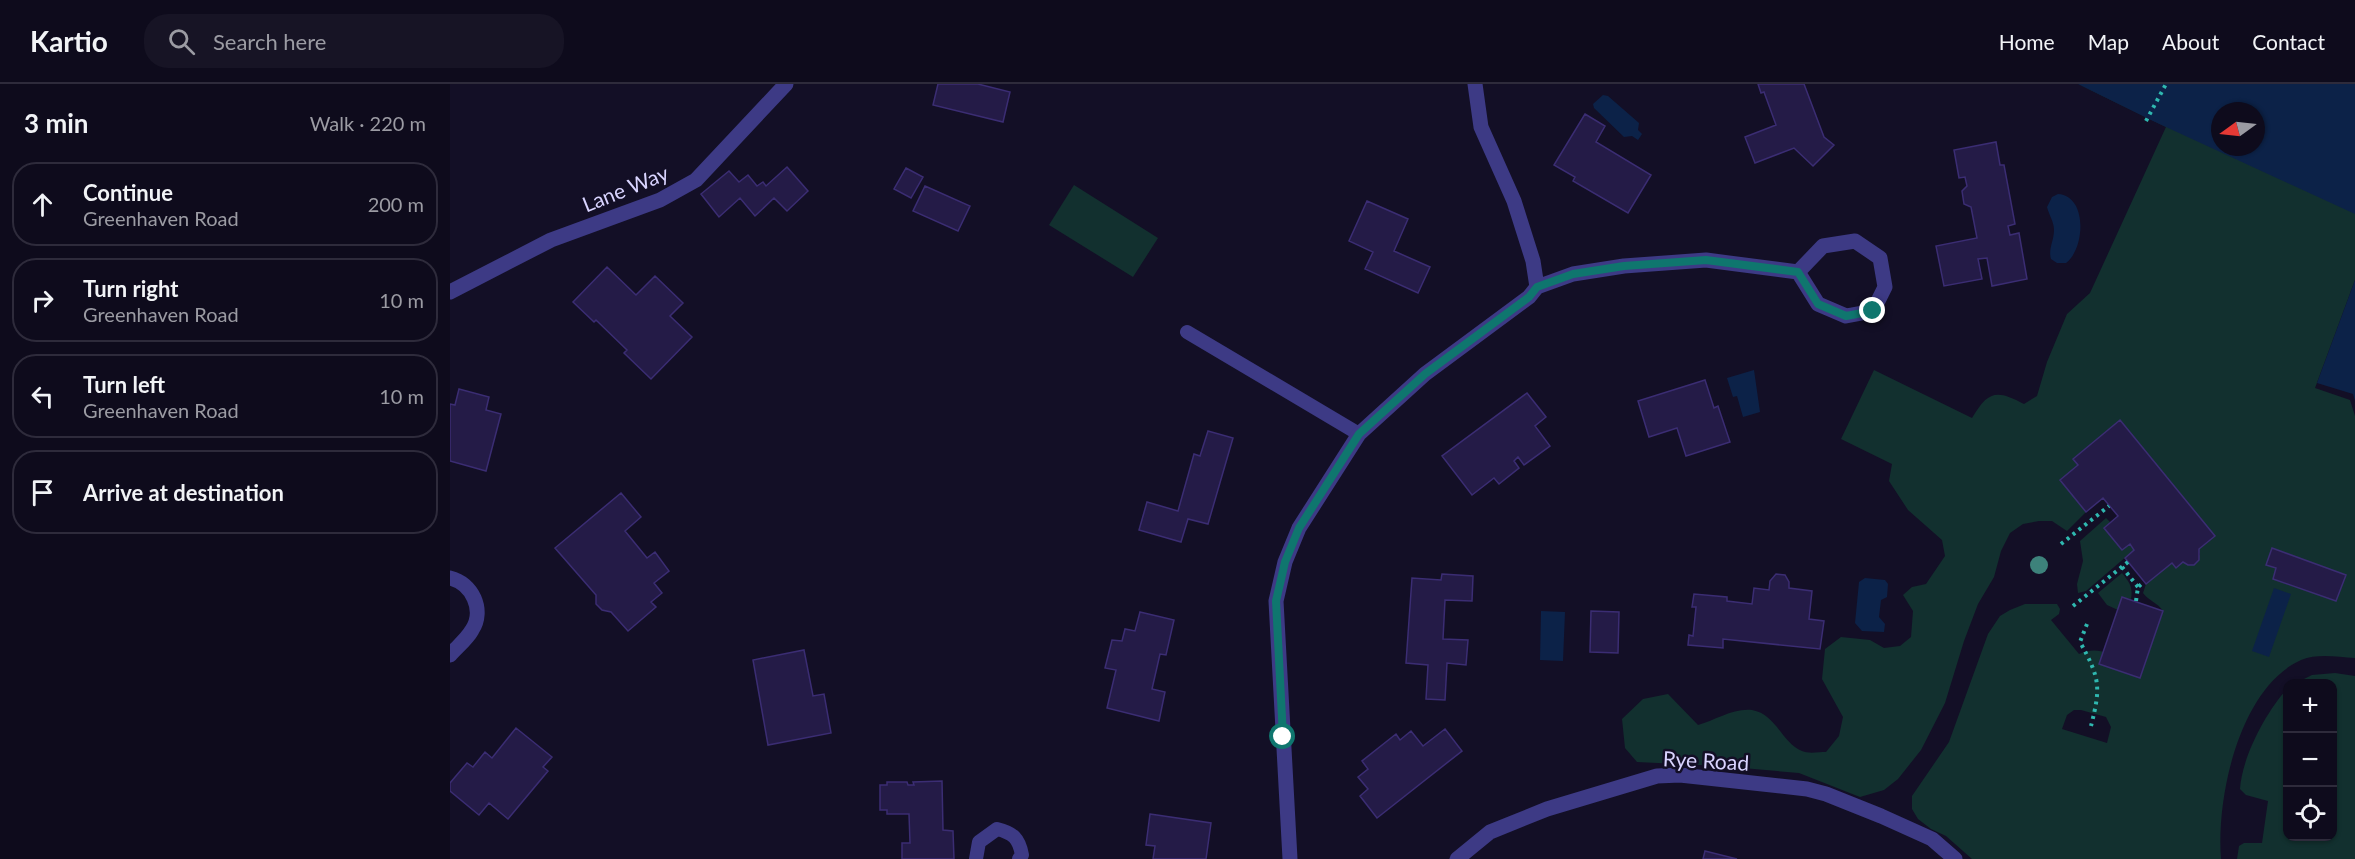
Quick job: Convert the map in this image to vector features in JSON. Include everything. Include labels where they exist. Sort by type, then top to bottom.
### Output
[{"type":"street","name":"Lane Way","points":[[450,291],[551,240],[660,200],[696,180],[786,84]]},
{"type":"street","points":[[1475,84],[1482,127],[1514,201],[1533,261],[1537,287]]},
{"type":"street","points":[[1855,241],[1880,258],[1885,287],[1873,311],[1846,316],[1818,304],[1798,272],[1823,246],[1855,241]]},
{"type":"street","points":[[1290,859],[1276,601],[1285,562],[1299,528],[1359,434],[1425,374],[1529,297],[1537,287],[1573,274],[1624,266],[1706,260],[1798,272]]},
{"type":"street","points":[[450,578],[470,591],[478,608],[473,630],[450,655]]},
{"type":"street","name":"Rye Road","points":[[1457,859],[1490,832],[1547,809],[1657,776],[1680,775],[1807,789],[1826,794],[1932,839],[1955,859]]},
{"type":"lane","points":[[1186,332],[1359,434]]},
{"type":"lane","points":[[976,859],[979,842],[997,829],[1016,837],[1022,855],[1020,859]]},
{"type":"path","points":[[2146,121],[2166,84]]},
{"type":"path","points":[[2061,544],[2109,506]]},
{"type":"path","points":[[2073,606],[2128,562]]},
{"type":"path","points":[[2122,567],[2138,587]]},
{"type":"path","points":[[2136,601],[2138,587],[2144,582]]},
{"type":"path","points":[[2086,624],[2080,642],[2095,672],[2099,687],[2091,726]]},
{"type":"green space","points":[[2078,84],[2211,143],[2211,156],[2238,156],[2355,213],[2355,280],[2315,388],[2350,400],[2355,416],[2355,658],[2321,656],[2301,660],[2280,674],[2262,694],[2247,719],[2228,777],[2220,834],[2221,859],[1972,859],[1946,836],[1931,829],[1918,819],[1912,809],[1912,796],[1949,742],[1988,634],[2000,616],[2010,610],[2025,604],[2057,604],[2060,609],[2059,614],[2051,620],[2079,654],[2089,651],[2105,653],[2140,678],[2163,611],[2143,593],[2146,584],[2172,563],[2176,568],[2183,562],[2194,565],[2200,554],[2120,420],[2073,459],[2078,465],[2060,480],[2086,512],[2067,531],[2052,521],[2039,521],[2023,524],[2010,533],[2001,551],[1994,577],[1978,604],[1945,703],[1921,750],[1898,779],[1884,790],[1860,797],[1799,773],[1637,762],[1625,748],[1622,719],[1643,699],[1668,694],[1698,725],[1731,713],[1752,710],[1767,717],[1789,742],[1802,751],[1826,752],[1839,736],[1843,717],[1822,679],[1825,649],[1841,637],[1870,640],[1884,648],[1900,646],[1911,637],[1913,611],[1903,595],[1912,587],[1926,584],[1945,556],[1942,540],[1908,510],[1889,481],[1892,464],[1841,439],[1874,370],[1972,418],[1983,402],[1994,395],[2006,396],[2024,404],[2037,396],[2047,362],[2067,314],[2090,293],[2166,127]],"holes":[[[2074,710],[2106,717],[2111,727],[2107,743],[2062,729],[2067,715]]]},
{"type":"green space","points":[[1074,185],[1158,238],[1133,277],[1049,225]]},
{"type":"green space","points":[[2106,518],[2110,522],[2104,528],[2122,550],[2130,544],[2134,550],[2086,591],[2078,593],[2077,584],[2083,561],[2080,541]]},
{"type":"green space","points":[[2122,573],[2130,585],[2132,595],[2131,599],[2122,597],[2118,610],[2107,605],[2098,593]]},
{"type":"green space","points":[[2335,673],[2355,676],[2355,859],[2237,859],[2239,846],[2244,843],[2262,843],[2268,801],[2246,795],[2240,789],[2250,749],[2263,722],[2283,694],[2283,841],[2337,841],[2337,679],[2304,679],[2312,675]]},
{"type":"water","points":[[2078,84],[2355,84],[2355,214],[2229,156],[2265,156],[2265,102],[2211,102],[2211,148]]},
{"type":"water","points":[[1603,95],[1608,96],[1639,123],[1638,130],[1642,134],[1638,140],[1632,136],[1624,137],[1594,108],[1593,104]]},
{"type":"water","points":[[2058,194],[2068,197],[2075,204],[2079,213],[2080,236],[2077,247],[2066,263],[2057,263],[2051,259],[2050,255],[2054,230],[2047,207],[2052,197]]},
{"type":"water","points":[[2355,280],[2355,401],[2353,394],[2317,383]]},
{"type":"water","points":[[1754,370],[1760,412],[1743,417],[1737,396],[1733,397],[1727,378]]},
{"type":"water","points":[[1865,578],[1885,580],[1888,584],[1887,597],[1881,600],[1879,617],[1885,624],[1884,632],[1862,631],[1855,623],[1859,582]]},
{"type":"water","points":[[2274,588],[2291,594],[2269,657],[2252,651]]},
{"type":"water","points":[[1541,611],[1565,612],[1563,661],[1540,660]]},
{"type":"building","points":[[938,84],[978,84],[1010,92],[1003,122],[933,105]]},
{"type":"building","points":[[1758,84],[1804,84],[1824,137],[1834,145],[1813,166],[1794,148],[1755,163],[1745,137],[1776,125],[1764,92],[1761,93]]},
{"type":"building","points":[[1585,114],[1605,126],[1596,142],[1651,175],[1628,213],[1573,181],[1575,177],[1554,165]]},
{"type":"building","points":[[1996,142],[2000,165],[2004,165],[2015,224],[2008,226],[2010,235],[2019,233],[2027,279],[1992,286],[1987,258],[1978,259],[1982,279],[1944,286],[1936,246],[1977,238],[1971,207],[1964,204],[1962,191],[1967,186],[1965,177],[1959,178],[1954,150]]},
{"type":"building","points":[[787,167],[808,191],[787,211],[774,198],[755,216],[740,198],[719,217],[701,194],[729,171],[739,182],[748,175],[757,186],[763,182],[766,186]]},
{"type":"building","points":[[906,168],[923,177],[911,198],[894,189]]},
{"type":"building","points":[[925,186],[970,206],[958,231],[913,211]]},
{"type":"building","points":[[1367,201],[1408,219],[1394,251],[1430,267],[1418,293],[1365,269],[1373,252],[1349,241]]},
{"type":"building","points":[[607,267],[636,295],[655,276],[683,303],[670,316],[692,337],[651,379],[624,353],[627,350],[596,320],[594,322],[573,302]]},
{"type":"building","points":[[1705,380],[1714,408],[1718,406],[1730,442],[1686,456],[1677,428],[1649,437],[1638,401]]},
{"type":"building","points":[[459,389],[489,397],[486,410],[501,414],[486,471],[450,461],[450,404],[455,405]]},
{"type":"building","points":[[1527,393],[1546,417],[1535,426],[1550,446],[1524,465],[1518,457],[1514,461],[1519,468],[1499,484],[1494,478],[1472,495],[1442,456]]},
{"type":"building","points":[[2120,420],[2215,536],[2199,549],[2199,560],[2194,565],[2183,562],[2176,568],[2172,563],[2146,584],[2125,558],[2134,550],[2130,544],[2122,550],[2104,528],[2118,516],[2103,498],[2086,512],[2060,480],[2078,465],[2073,459]]},
{"type":"building","points":[[1208,431],[1233,438],[1208,524],[1188,519],[1181,542],[1139,530],[1147,502],[1178,511],[1194,454],[1200,456]]},
{"type":"building","points":[[621,493],[641,517],[625,531],[647,558],[655,552],[669,571],[654,583],[662,593],[651,602],[656,607],[628,631],[611,612],[602,610],[596,604],[596,595],[555,548]]},
{"type":"building","points":[[2272,548],[2346,575],[2336,601],[2273,579],[2276,568],[2266,565]]},
{"type":"building","points":[[1442,574],[1473,576],[1472,601],[1445,600],[1443,639],[1468,640],[1466,665],[1447,663],[1445,700],[1426,699],[1428,665],[1406,663],[1412,578],[1441,580]]},
{"type":"building","points":[[1776,574],[1785,575],[1789,588],[1812,591],[1809,619],[1824,621],[1820,649],[1723,639],[1723,648],[1688,645],[1689,635],[1693,636],[1696,607],[1692,607],[1694,594],[1727,597],[1727,601],[1752,604],[1754,588],[1769,590],[1770,581]]},
{"type":"building","points":[[2122,597],[2163,611],[2140,678],[2099,664]]},
{"type":"building","points":[[1591,611],[1619,612],[1618,653],[1590,652]]},
{"type":"building","points":[[1140,612],[1174,620],[1166,655],[1160,654],[1152,689],[1165,692],[1159,721],[1107,708],[1116,670],[1105,668],[1112,640],[1122,641],[1125,629],[1135,631]]},
{"type":"building","points":[[804,650],[813,696],[824,694],[831,733],[768,745],[753,660]]},
{"type":"building","points":[[516,728],[552,757],[543,767],[548,771],[508,819],[489,803],[479,815],[450,791],[450,783],[467,763],[473,767],[485,752],[492,758]]},
{"type":"building","points":[[1445,729],[1462,751],[1377,818],[1360,796],[1368,789],[1358,777],[1368,769],[1362,761],[1396,734],[1400,740],[1411,731],[1423,746]]},
{"type":"building","points":[[942,781],[943,830],[953,831],[954,859],[902,859],[902,843],[910,843],[909,814],[887,814],[887,810],[880,810],[880,785],[887,785],[887,782],[907,782],[908,785],[914,785],[913,782]]},
{"type":"building","points":[[1150,814],[1211,823],[1206,859],[1153,859],[1155,846],[1146,845]]},
{"type":"building","points":[[1705,851],[1737,859],[1703,859]]},
{"type":"route","points":[[1283,737],[1276,601],[1285,562],[1299,528],[1359,434],[1425,374],[1529,297],[1537,287],[1573,274],[1624,266],[1706,260],[1798,272],[1818,304],[1846,316],[1873,311]]}]
